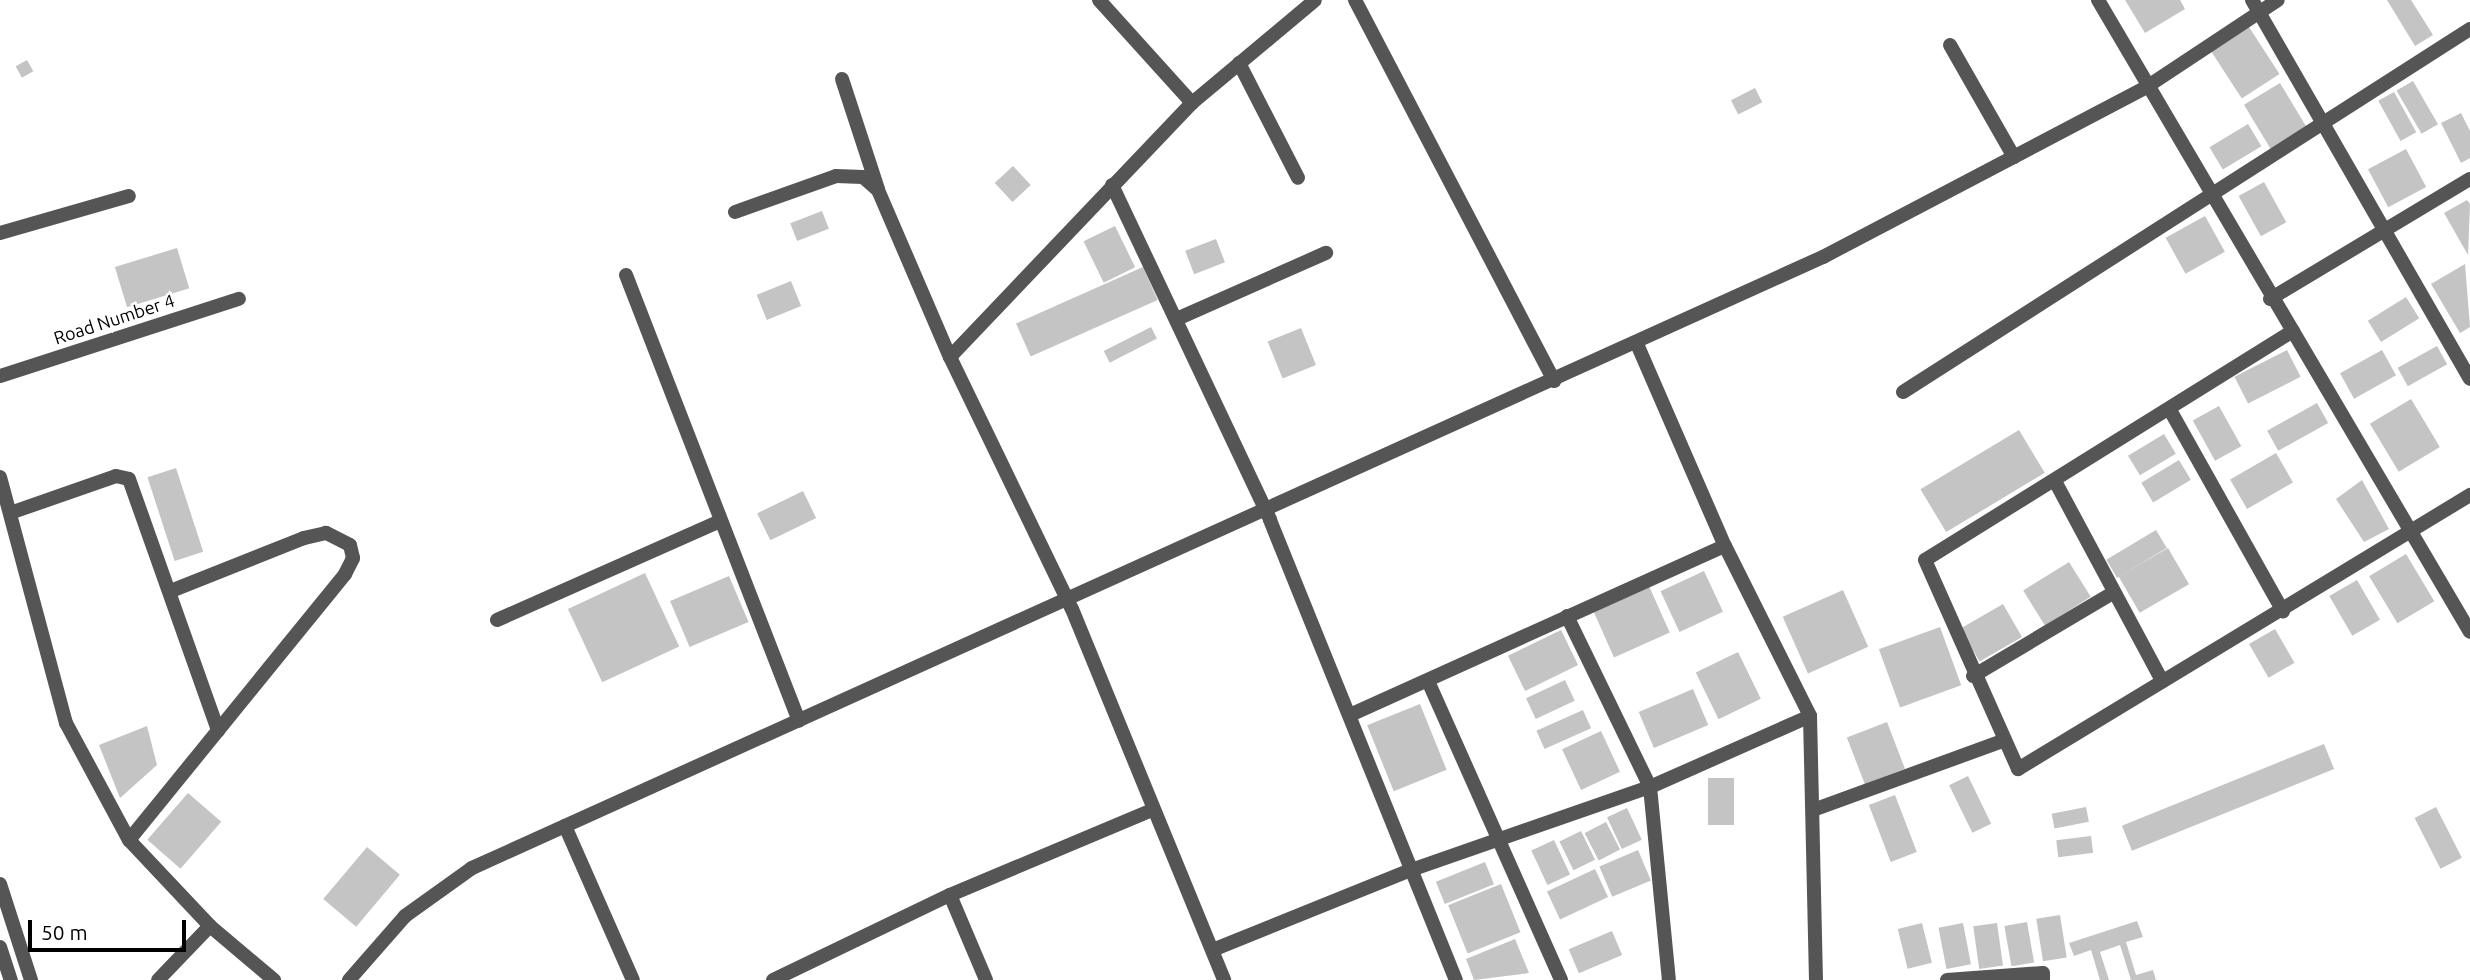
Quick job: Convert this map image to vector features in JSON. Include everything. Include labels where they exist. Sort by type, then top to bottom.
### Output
[{"type":"street","points":[[1099,0],[1192,103]]},
{"type":"street","points":[[950,357],[1192,103],[1315,0]]},
{"type":"street","points":[[1355,0],[1554,381]]},
{"type":"street","points":[[2098,0],[2145,88],[2270,299],[2293,331],[2470,632]]},
{"type":"street","points":[[349,980],[405,916],[472,868],[1637,344],[1823,257],[2145,88],[2255,6],[2278,0]]},
{"type":"street","points":[[2255,6],[2386,233],[2464,356],[2470,379]]},
{"type":"street","points":[[1903,392],[2208,192],[2470,29]]},
{"type":"street","points":[[1950,45],[2014,157]]},
{"type":"street","points":[[1239,63],[1298,177]]},
{"type":"street","points":[[842,79],[878,190],[950,357],[1068,600],[1150,811],[1215,949],[1224,980]]},
{"type":"street","points":[[735,212],[836,176],[863,177],[878,190]]},
{"type":"street","points":[[2270,299],[2386,233],[2470,179]]},
{"type":"street","points":[[1112,185],[1179,318],[1266,511],[1456,980]]},
{"type":"street","points":[[0,233],[129,196]]},
{"type":"street","points":[[1179,318],[1326,253]]},
{"type":"street","points":[[626,275],[718,522],[799,721]]},
{"type":"street","name":"Road Number 4","points":[[0,376],[239,299]]},
{"type":"street","points":[[2293,331],[2056,483],[1926,560],[1973,676],[2018,769],[2283,611],[2470,495]]},
{"type":"street","points":[[1637,344],[1726,546],[1810,716],[1816,980]]},
{"type":"street","points":[[2170,410],[2283,611]]},
{"type":"street","points":[[10,513],[123,476],[136,488],[218,732]]},
{"type":"street","points":[[0,477],[66,723],[129,840],[210,926],[274,980]]},
{"type":"street","points":[[2056,483],[2162,681]]},
{"type":"street","points":[[497,620],[718,522]]},
{"type":"street","points":[[129,840],[345,574],[353,558],[350,545],[326,533],[304,538],[171,590]]},
{"type":"street","points":[[1350,715],[1726,546]]},
{"type":"street","points":[[1973,676],[2113,593]]},
{"type":"street","points":[[1567,616],[1650,787],[1670,980]]},
{"type":"street","points":[[1428,681],[1500,837],[1561,980]]},
{"type":"street","points":[[1215,949],[1411,870],[1650,787],[1810,716]]},
{"type":"street","points":[[1813,810],[2003,741]]},
{"type":"street","points":[[773,980],[950,895],[1150,811]]},
{"type":"street","points":[[565,826],[633,980]]},
{"type":"street","points":[[0,884],[31,980]]},
{"type":"street","points":[[950,895],[986,980]]},
{"type":"street","points":[[158,980],[210,926]]},
{"type":"street","points":[[0,947],[10,980]]},
{"type":"street","points":[[1947,980],[2043,973],[2043,980]]},
{"type":"building","points":[[2125,0],[2180,0],[2185,9],[2145,33]]},
{"type":"building","points":[[2387,0],[2411,0],[2433,35],[2415,46]]},
{"type":"building","points":[[2249,27],[2279,74],[2242,98],[2211,52]]},
{"type":"building","points":[[27,60],[33,71],[22,78],[16,66]]},
{"type":"building","points":[[2413,81],[2438,124],[2422,134],[2397,90]]},
{"type":"building","points":[[2280,83],[2307,128],[2271,149],[2244,105]]},
{"type":"building","points":[[1755,88],[1762,102],[1738,115],[1731,100]]},
{"type":"building","points":[[2394,92],[2416,132],[2401,141],[2378,101]]},
{"type":"building","points":[[2461,113],[2470,131],[2470,158],[2461,163],[2441,123]]},
{"type":"building","points":[[2248,124],[2261,146],[2223,169],[2209,147]]},
{"type":"building","points":[[2406,149],[2426,187],[2388,207],[2368,169]]},
{"type":"building","points":[[1013,166],[1031,185],[1012,202],[995,183]]},
{"type":"building","points":[[2264,182],[2286,222],[2261,236],[2239,196]]},
{"type":"building","points":[[2467,200],[2470,204],[2468,255],[2444,213]]},
{"type":"building","points":[[822,211],[829,229],[797,241],[790,223]]},
{"type":"building","points":[[2205,216],[2225,252],[2186,274],[2166,238]]},
{"type":"building","points":[[1115,226],[1135,267],[1104,283],[1084,241]]},
{"type":"building","points":[[1216,239],[1225,262],[1194,274],[1185,251]]},
{"type":"building","points":[[177,248],[189,288],[127,307],[115,267]]},
{"type":"building","points":[[2465,264],[2470,327],[2460,333],[2431,284]]},
{"type":"building","points":[[1143,267],[1158,300],[1031,356],[1016,324]]},
{"type":"building","points":[[791,281],[801,306],[767,320],[757,295]]},
{"type":"building","points":[[2406,297],[2419,318],[2381,342],[2368,321]]},
{"type":"building","points":[[1151,327],[1157,339],[1110,363],[1104,351]]},
{"type":"building","points":[[1301,328],[1316,365],[1283,379],[1268,341]]},
{"type":"building","points":[[2437,346],[2447,364],[2408,386],[2398,368]]},
{"type":"building","points":[[2287,350],[2301,377],[2248,404],[2234,377]]},
{"type":"building","points":[[2382,350],[2396,375],[2354,399],[2340,373]]},
{"type":"building","points":[[2411,399],[2440,447],[2399,472],[2370,424]]},
{"type":"building","points":[[2317,403],[2328,423],[2278,451],[2267,431]]},
{"type":"building","points":[[2219,406],[2241,446],[2215,461],[2193,421]]},
{"type":"building","points":[[2019,430],[2045,473],[1946,532],[1920,489]]},
{"type":"building","points":[[2164,434],[2176,454],[2140,475],[2128,456]]},
{"type":"building","points":[[2276,453],[2293,482],[2247,509],[2230,480]]},
{"type":"building","points":[[2179,460],[2191,480],[2153,502],[2141,483]]},
{"type":"building","points":[[176,468],[203,552],[175,561],[147,477]]},
{"type":"building","points":[[2362,480],[2389,529],[2364,542],[2336,499]]},
{"type":"building","points":[[803,491],[816,518],[770,540],[757,513]]},
{"type":"building","points":[[2156,530],[2167,548],[2117,578],[2106,560]]},
{"type":"building","points":[[2168,548],[2189,584],[2140,613],[2119,576]]},
{"type":"building","points":[[2406,554],[2434,601],[2397,623],[2369,576]]},
{"type":"building","points":[[2069,562],[2091,597],[2045,625],[2023,591]]},
{"type":"building","points":[[1704,571],[1723,612],[1680,632],[1660,591]]},
{"type":"building","points":[[645,573],[679,646],[602,682],[568,609]]},
{"type":"building","points":[[729,576],[749,622],[690,647],[670,601]]},
{"type":"building","points":[[2357,580],[2380,620],[2352,636],[2329,596]]},
{"type":"building","points":[[1649,586],[1670,633],[1614,657],[1593,611]]},
{"type":"building","points":[[1843,590],[1868,647],[1808,673],[1783,617]]},
{"type":"building","points":[[2003,604],[2022,637],[1980,661],[1961,629]]},
{"type":"building","points":[[1940,627],[1961,685],[1900,707],[1879,649]]},
{"type":"building","points":[[2275,629],[2294,663],[2269,678],[2249,644]]},
{"type":"building","points":[[1561,630],[1578,665],[1525,691],[1508,656]]},
{"type":"building","points":[[1738,652],[1761,699],[1719,719],[1696,673]]},
{"type":"building","points":[[1565,680],[1575,701],[1536,719],[1526,698]]},
{"type":"building","points":[[1693,689],[1708,725],[1654,748],[1639,712]]},
{"type":"building","points":[[1420,704],[1447,770],[1394,791],[1367,725]]},
{"type":"building","points":[[1583,710],[1591,728],[1545,749],[1536,731]]},
{"type":"building","points":[[1887,722],[1905,769],[1865,784],[1847,737]]},
{"type":"building","points":[[147,726],[157,765],[120,798],[99,745]]},
{"type":"building","points":[[1601,731],[1620,772],[1581,790],[1562,749]]},
{"type":"building","points":[[2324,744],[2334,769],[2132,851],[2122,826]]},
{"type":"building","points":[[1968,776],[1991,824],[1972,833],[1949,785]]},
{"type":"building","points":[[1708,778],[1734,778],[1734,825],[1708,825]]},
{"type":"building","points":[[188,793],[221,822],[181,869],[147,840]]},
{"type":"building","points":[[1895,795],[1917,852],[1891,862],[1869,805]]},
{"type":"building","points":[[2086,807],[2089,822],[2055,828],[2052,814]]},
{"type":"building","points":[[2436,807],[2462,858],[2440,869],[2415,818]]},
{"type":"building","points":[[1627,808],[1642,840],[1622,849],[1607,817]]},
{"type":"building","points":[[1606,822],[1620,850],[1599,861],[1585,833]]},
{"type":"building","points":[[1581,831],[1595,860],[1573,870],[1559,842]]},
{"type":"building","points":[[2091,836],[2093,853],[2058,857],[2056,840]]},
{"type":"building","points":[[1554,840],[1570,874],[1547,885],[1531,851]]},
{"type":"building","points":[[367,847],[400,875],[356,927],[323,899]]},
{"type":"building","points":[[1638,850],[1651,880],[1612,897],[1599,866]]},
{"type":"building","points":[[1485,862],[1494,884],[1445,904],[1436,882]]},
{"type":"building","points":[[1595,869],[1608,897],[1560,919],[1547,891]]},
{"type":"building","points":[[1501,884],[1520,932],[1468,954],[1448,905]]},
{"type":"building","points":[[2060,915],[2067,957],[2043,961],[2036,919]]},
{"type":"building","points":[[2137,921],[2143,937],[2126,942],[2136,975],[2153,970],[2156,980],[2131,980],[2120,945],[2100,952],[2109,980],[2100,980],[2091,950],[2074,956],[2069,943]]},
{"type":"building","points":[[2027,922],[2034,962],[2011,966],[2004,926]]},
{"type":"building","points":[[1922,923],[1932,963],[1908,969],[1898,929]]},
{"type":"building","points":[[1963,923],[1971,964],[1946,969],[1938,928]]},
{"type":"building","points":[[1997,923],[2003,966],[1979,969],[1973,926]]},
{"type":"building","points":[[1612,931],[1622,955],[1579,973],[1569,949]]},
{"type":"building","points":[[1515,939],[1529,973],[1474,980],[1466,959]]}]
